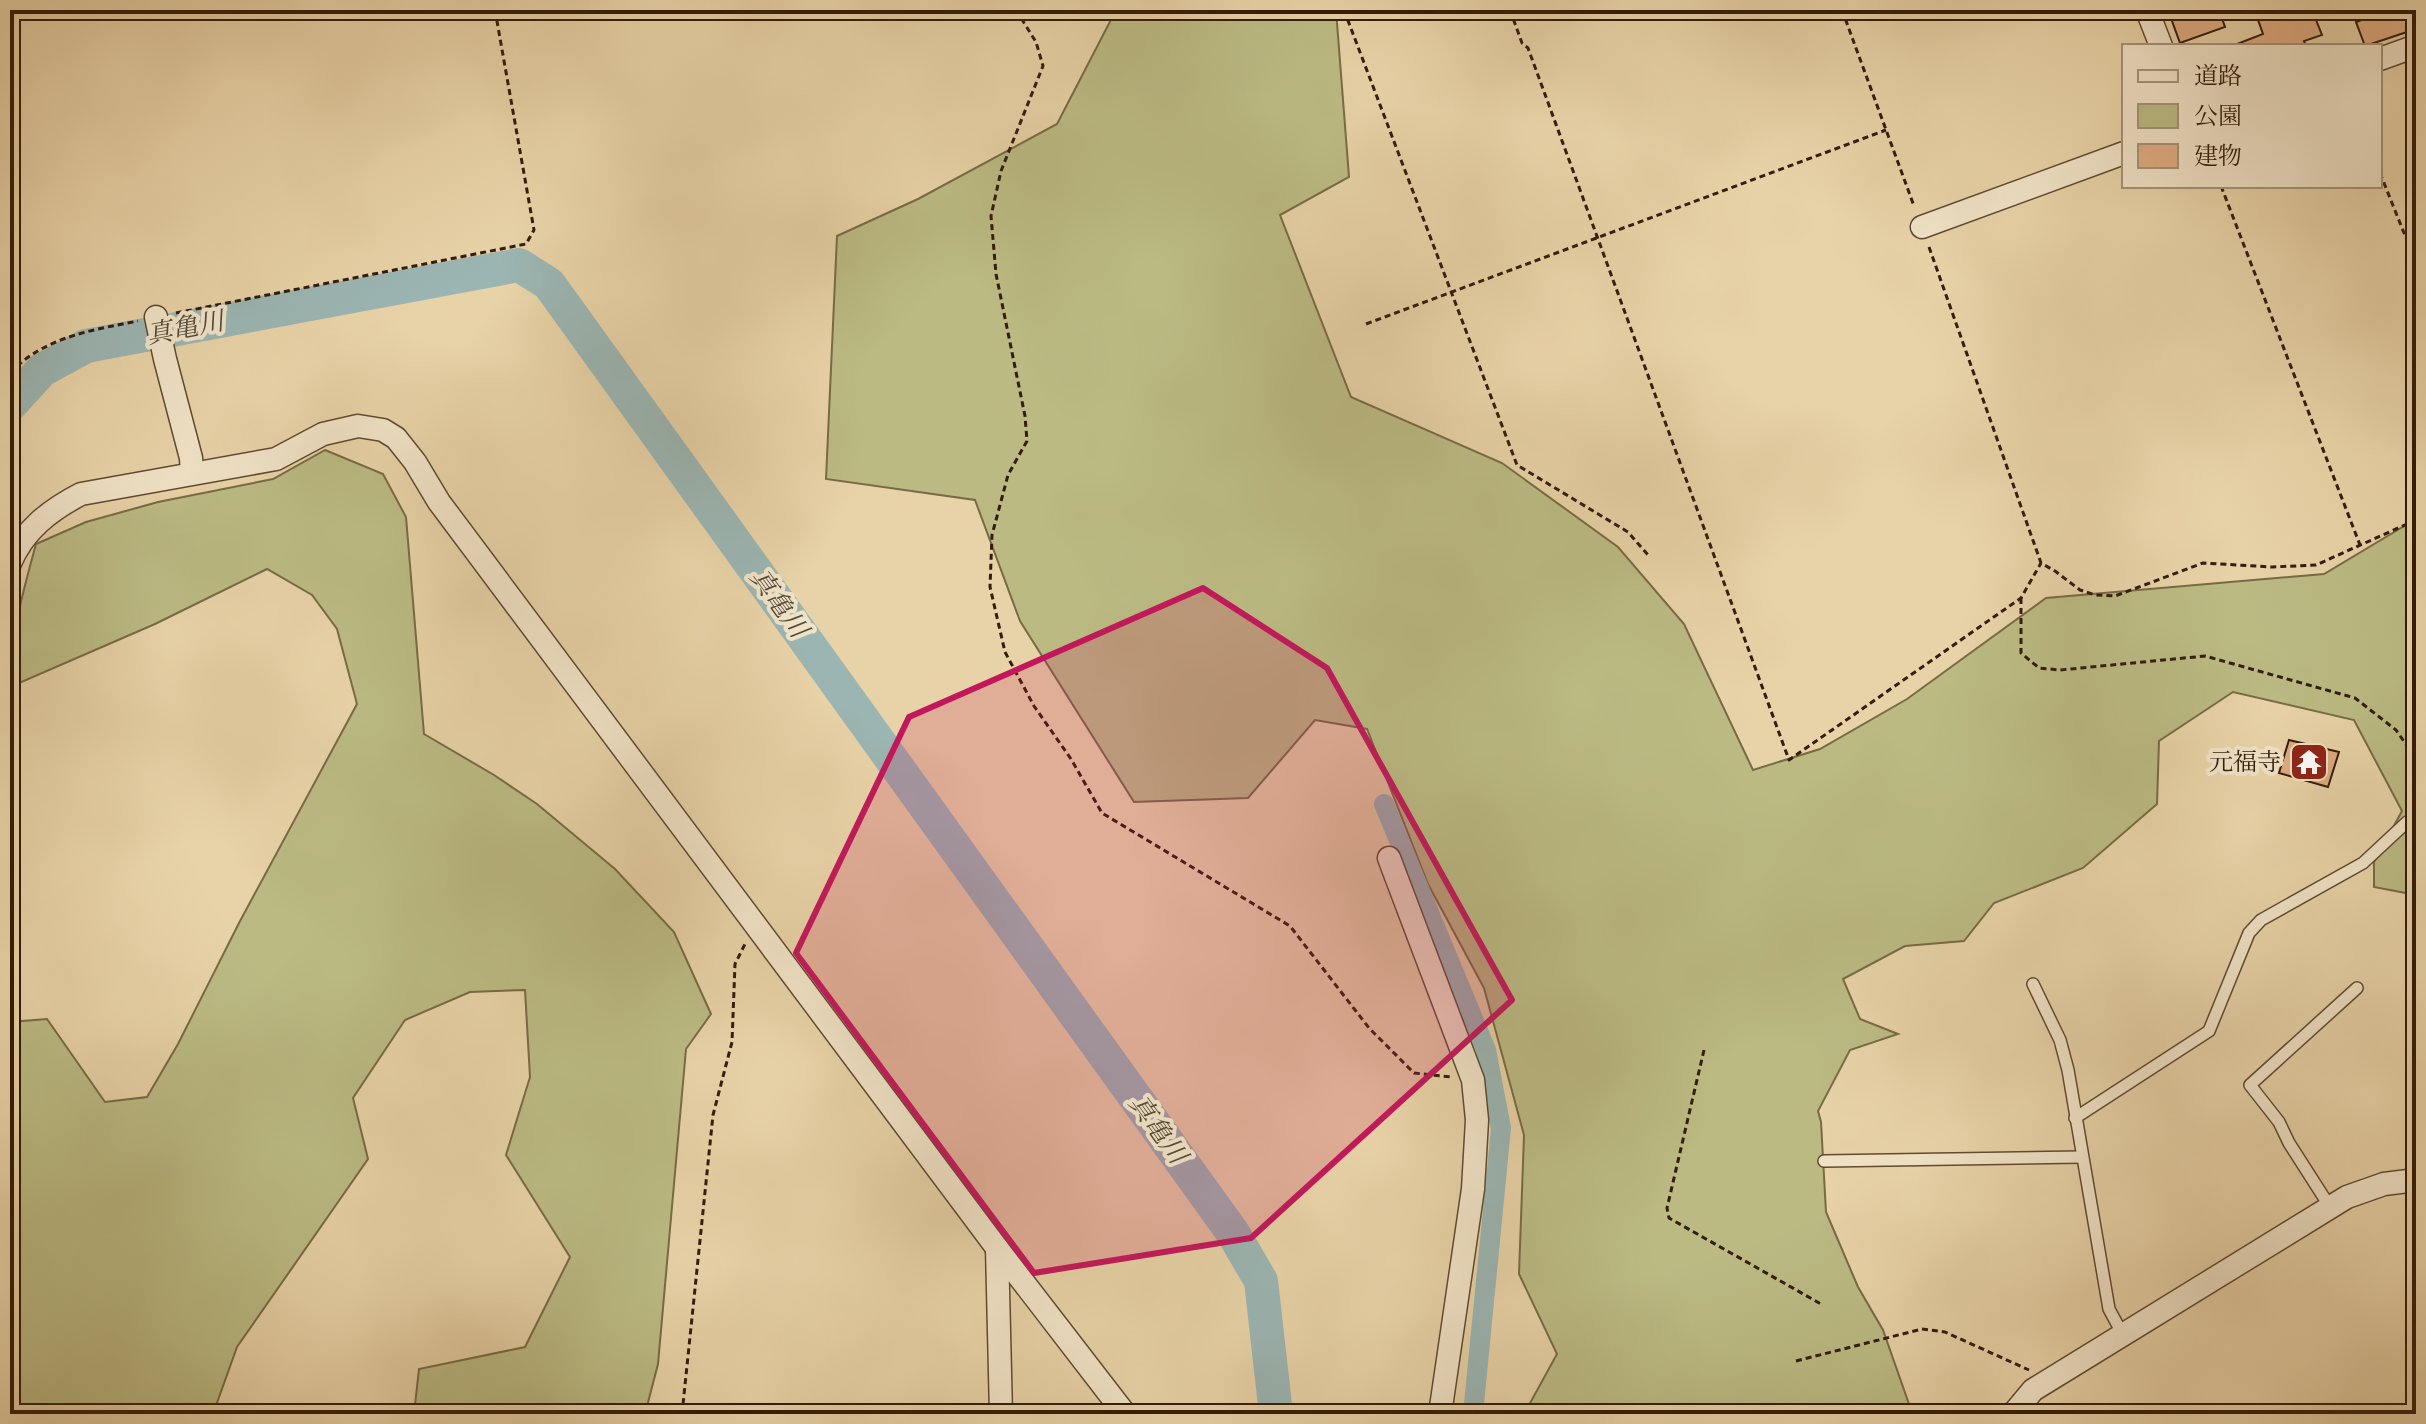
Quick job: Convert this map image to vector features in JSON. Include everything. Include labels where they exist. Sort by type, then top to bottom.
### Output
[{"type":"street","points":[[2147,10],[2160,44]]},
{"type":"street","points":[[2382,58],[2416,46]]},
{"type":"street","points":[[1922,227],[2122,154]]},
{"type":"street","points":[[156,317],[192,473]]},
{"type":"street","points":[[10,563],[30,529],[56,507],[81,494],[276,459],[323,434],[358,426],[383,430],[396,438],[439,502],[997,1248],[1125,1414]]},
{"type":"street","points":[[1389,858],[1473,1080],[1477,1120],[1473,1189],[1440,1414]]},
{"type":"street","points":[[2013,1414],[2033,1390],[2347,1197],[2384,1184],[2416,1180]]},
{"type":"street","points":[[997,1248],[1001,1414]]},
{"type":"lane","points":[[2075,1118],[2209,1031],[2249,933],[2261,920],[2363,863],[2407,822]]},
{"type":"lane","points":[[2033,984],[2060,1040],[2068,1070],[2109,1309],[2123,1335]]},
{"type":"lane","points":[[2330,1207],[2279,1122],[2250,1085],[2357,988]]},
{"type":"lane","points":[[1824,1161],[2082,1157]]},
{"type":"path","points":[[10,373],[41,349],[74,334],[526,244],[534,230],[495,10]]},
{"type":"path","points":[[1016,10],[1036,42],[1043,66],[1001,171],[991,216],[996,274],[1025,416],[1027,441],[1008,475],[992,535],[990,587],[1005,652],[1034,706],[1071,759],[1102,813],[1290,926],[1369,1028],[1414,1073],[1473,1080]]},
{"type":"path","points":[[1349,10],[1347,18],[1517,465],[1628,532],[1648,555]]},
{"type":"path","points":[[1510,10],[1522,43],[1528,48],[1789,760],[2021,598],[2041,563]]},
{"type":"path","points":[[1842,10],[2041,563],[2080,590],[2115,596],[2203,563],[2272,567],[2316,565],[2416,520]]},
{"type":"path","points":[[1366,324],[1886,130]]},
{"type":"path","points":[[2382,178],[2416,263]]},
{"type":"path","points":[[2222,188],[2360,545]]},
{"type":"path","points":[[2021,598],[2021,653],[2039,668],[2060,670],[2205,656],[2355,698],[2396,730],[2412,753],[2416,768]]},
{"type":"path","points":[[682,1414],[713,1115],[732,1042],[735,964],[755,924]]},
{"type":"path","points":[[1704,1050],[1667,1208],[1669,1218],[1821,1304]]},
{"type":"path","points":[[1796,1361],[1922,1329],[1945,1332],[2051,1379]]},
{"type":"highlighted area","points":[[1203,588],[1327,668],[1512,1000],[1251,1238],[1034,1273],[796,953],[909,717]]},
{"type":"green space","points":[[1116,10],[1336,10],[1349,177],[1280,215],[1351,397],[1502,463],[1618,547],[1684,624],[1753,770],[1820,749],[1907,699],[2046,598],[2324,574],[2416,519],[2416,895],[2374,887],[2374,862],[2402,811],[2354,720],[2233,692],[2159,741],[2157,804],[2083,868],[1994,903],[1964,941],[1905,946],[1843,979],[1860,1019],[1898,1034],[1850,1050],[1818,1111],[1826,1212],[1858,1287],[1883,1330],[1909,1404],[1878,1414],[1524,1414],[1557,1354],[1519,1274],[1524,1135],[1484,988],[1428,884],[1367,729],[1315,720],[1248,798],[1134,802],[1020,621],[975,500],[826,479],[837,236],[918,199],[1057,124]]},
{"type":"green space","points":[[325,450],[383,474],[406,517],[424,734],[537,804],[615,869],[674,932],[711,1014],[686,1049],[658,1364],[645,1414],[414,1414],[419,1369],[525,1347],[570,1257],[506,1155],[530,1077],[525,990],[470,992],[405,1020],[353,1098],[368,1159],[237,1347],[213,1414],[10,1414],[10,1022],[47,1019],[105,1102],[147,1097],[357,704],[337,629],[312,595],[267,569],[155,624],[10,687],[15,632],[36,544],[86,522],[158,502],[273,479]]},
{"type":"building","points":[[2168,10],[2219,10],[2225,27],[2180,43]]},
{"type":"building","points":[[2276,10],[2312,10],[2322,35],[2304,41],[2305,44],[2237,44],[2263,34],[2257,17]]},
{"type":"building","points":[[2389,10],[2416,10],[2416,29],[2371,44],[2364,44],[2356,22]]},
{"type":"building","name":"元福寺","points":[[2289,740],[2339,752],[2328,787],[2279,773]]},
{"type":"waterway","name":"真亀川","points":[[10,405],[42,370],[86,346],[519,265],[549,284],[1233,1233],[1261,1281],[1276,1414]]},
{"type":"waterway","points":[[1384,804],[1486,1050],[1501,1128],[1473,1414]]},
{"type":"place","name":"元福寺","points":[[2309,762]]}]
